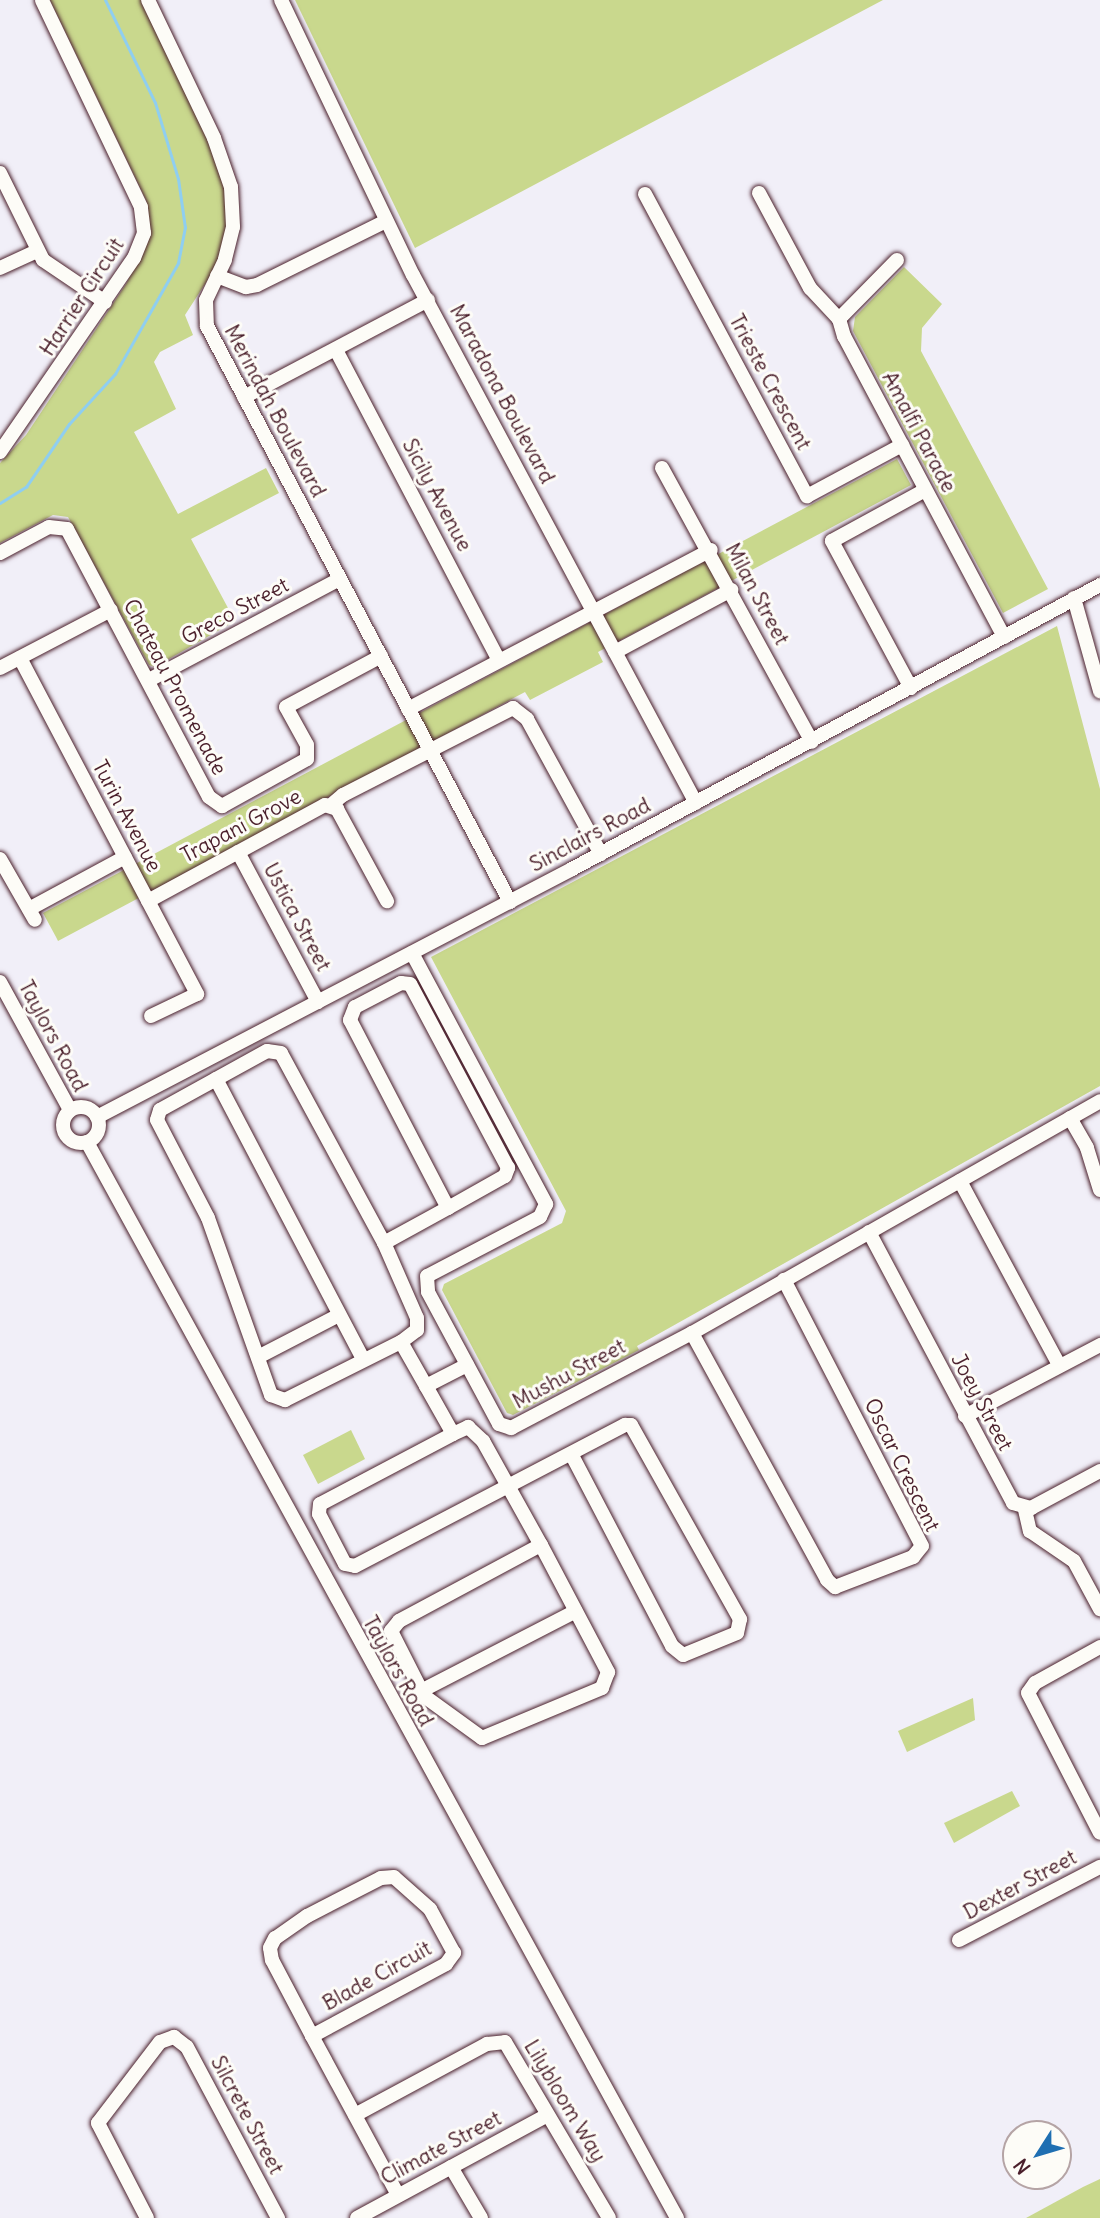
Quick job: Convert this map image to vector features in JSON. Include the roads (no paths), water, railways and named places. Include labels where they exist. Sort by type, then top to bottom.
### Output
[{"type":"street","name":"Harrier Circuit","points":[[0,452],[141,246],[144,219],[42,0]]},
{"type":"street","name":"Merindah Boulevard","points":[[148,0],[214,138],[231,187],[233,227],[204,316],[510,902]]},
{"type":"street","name":"Maradona Boulevard","points":[[281,0],[386,221],[696,803]]},
{"type":"street","points":[[0,173],[37,251],[49,266],[105,302]]},
{"type":"street","name":"Amalfi Parade","points":[[759,193],[810,288],[839,318],[925,490],[1004,636]]},
{"type":"street","name":"Trieste Crescent","points":[[645,194],[807,496],[902,445]]},
{"type":"street","points":[[217,276],[246,287],[257,285],[386,221]]},
{"type":"street","points":[[0,268],[37,251]]},
{"type":"street","points":[[839,318],[897,260]]},
{"type":"street","points":[[244,397],[428,300]]},
{"type":"street","name":"Sicily Avenue","points":[[336,350],[499,660]]},
{"type":"street","name":"Milan Street","points":[[662,468],[711,550],[812,741]]},
{"type":"street","points":[[911,688],[832,541],[925,490]]},
{"type":"street","name":"Chateau Promenade","points":[[0,553],[49,527],[63,526],[149,680],[209,797],[222,806],[307,759],[307,745],[286,707],[381,656]]},
{"type":"street","points":[[408,709],[711,550]]},
{"type":"street","name":"Greco Street","points":[[149,680],[340,579]]},
{"type":"street","name":"Sinclairs Road","points":[[97,1116],[601,854],[1100,585]]},
{"type":"street","points":[[615,652],[731,590]]},
{"type":"street","points":[[1074,598],[1100,691]]},
{"type":"street","points":[[0,668],[111,610]]},
{"type":"street","name":"Turin Avenue","points":[[20,657],[197,994],[151,1016]]},
{"type":"street","points":[[331,805],[429,750],[513,708],[520,709],[601,854]]},
{"type":"street","name":"Trapani Grove","points":[[148,901],[331,805],[387,901]]},
{"type":"street","name":"Ustica Street","points":[[238,852],[318,1002]]},
{"type":"street","points":[[0,859],[32,914],[125,857]]},
{"type":"street","name":"Mushu Street","points":[[412,953],[546,1204],[540,1217],[427,1276],[428,1292],[499,1424],[511,1428],[692,1333],[1100,1101]]},
{"type":"street","name":"Taylors Road","points":[[0,982],[70,1110]]},
{"type":"street","points":[[384,1243],[505,1177],[508,1168],[410,984],[401,983],[355,1007],[350,1020],[448,1208]]},
{"type":"street","points":[[267,1051],[281,1052],[384,1243],[418,1324],[401,1342],[279,1401],[268,1390],[205,1211],[157,1120],[164,1107],[216,1079],[267,1051]]},
{"type":"street","points":[[216,1079],[363,1359]]},
{"type":"street","points":[[83,1107],[97,1116],[96,1134],[87,1142],[76,1142],[64,1132],[63,1121],[70,1110],[83,1107]]},
{"type":"street","points":[[1070,1118],[1087,1148],[1100,1191]]},
{"type":"street","name":"Taylors Road","points":[[87,1142],[677,2218]]},
{"type":"street","points":[[960,1181],[1059,1365]]},
{"type":"street","name":"Joey Street","points":[[869,1232],[1013,1503],[1025,1510],[1030,1531],[1074,1561],[1100,1609]]},
{"type":"street","name":"Oscar Crescent","points":[[692,1333],[827,1580],[835,1587],[913,1557],[922,1545],[784,1280]]},
{"type":"street","points":[[258,1357],[339,1315]]},
{"type":"street","points":[[401,1342],[453,1434]]},
{"type":"street","points":[[965,1416],[1100,1345]]},
{"type":"street","points":[[426,1386],[467,1365]]},
{"type":"street","points":[[541,1545],[399,1621],[391,1631],[421,1691],[482,1738],[602,1688],[608,1672],[541,1545],[508,1486],[476,1430],[468,1427],[453,1434],[320,1503],[319,1514],[345,1564],[355,1566],[508,1486],[571,1454],[625,1425],[638,1431],[740,1619],[737,1633],[682,1654],[672,1646],[571,1454]]},
{"type":"street","points":[[1025,1510],[1100,1471]]},
{"type":"street","points":[[421,1691],[576,1611]]},
{"type":"street","points":[[1100,1647],[1035,1683],[1028,1693],[1100,1833]]},
{"type":"street","name":"Dexter Street","points":[[959,1940],[1100,1867]]},
{"type":"street","name":"Blade Circuit","points":[[312,2036],[446,1964],[454,1953],[430,1909],[394,1877],[381,1878],[307,1916],[275,1938],[270,1948],[312,2036],[398,2195]]},
{"type":"street","name":"Silcrete Street","points":[[148,2218],[99,2123],[160,2042],[174,2037],[187,2047],[278,2218]]},
{"type":"street","name":"Lilybloom Way","points":[[355,2115],[498,2040],[511,2049],[546,2116],[610,2218]]},
{"type":"street","name":"Climate Street","points":[[359,2217],[546,2116]]},
{"type":"street","points":[[452,2167],[481,2218]]},
{"type":"waterway","points":[[0,503],[26,487],[69,424],[115,374],[178,263],[185,228],[178,179],[155,103],[105,0]]}]
